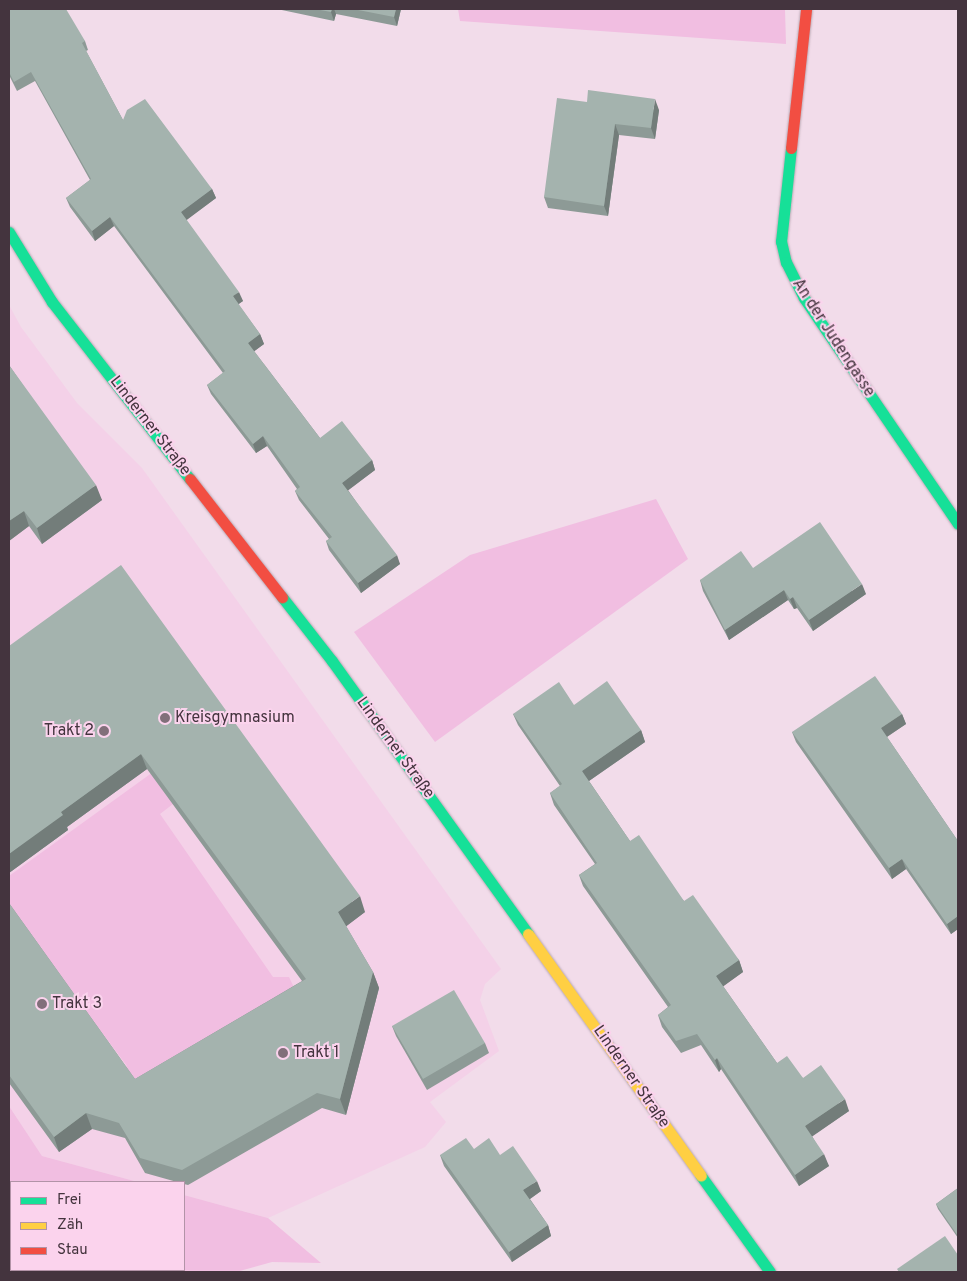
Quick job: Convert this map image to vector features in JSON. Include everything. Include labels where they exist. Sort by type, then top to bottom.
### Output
[{"type":"main road","name":"An der Judengasse","points":[[806,9],[781,241],[786,262],[804,298],[958,524]]},
{"type":"main road","name":"Linderner Straße","points":[[9,232],[52,302],[338,669],[770,1272]]},
{"type":"shaded area","points":[[458,9],[785,9],[786,44],[460,21]]},
{"type":"shaded area","name":"Kreisgymnasium","points":[[9,305],[21,327],[77,403],[142,468],[501,969],[485,984],[480,1000],[499,1051],[430,1102],[446,1122],[425,1147],[268,1218],[185,1195],[185,1181],[134,1181],[42,1156],[9,1106]]},
{"type":"shaded area","points":[[656,499],[688,559],[435,742],[354,632],[470,555]]},
{"type":"shaded area","points":[[178,754],[199,784],[160,814],[273,977],[289,977],[300,1000],[121,1101],[108,1079],[127,1066],[9,909],[9,876]]},
{"type":"shaded area","points":[[9,1106],[42,1156],[134,1181],[10,1181],[9,1266]]},
{"type":"shaded area","points":[[185,1195],[268,1218],[321,1263],[272,1262],[236,1272],[16,1271],[185,1271]]},
{"type":"building","points":[[9,9],[66,9],[85,41],[82,43],[123,120],[127,110],[145,99],[212,189],[181,212],[239,292],[233,296],[260,334],[248,343],[320,438],[342,421],[372,460],[342,483],[397,555],[358,583],[326,541],[332,537],[295,491],[300,487],[263,436],[253,444],[207,385],[225,371],[110,217],[92,231],[66,198],[91,179],[31,72],[14,82],[9,72]]},
{"type":"building","points":[[315,9],[332,9],[331,12]]},
{"type":"building","points":[[353,9],[396,9],[394,17]]},
{"type":"building","points":[[588,90],[655,99],[651,128],[615,124],[604,206],[544,197],[557,98],[587,102]]},
{"type":"building","points":[[9,365],[96,485],[37,528],[24,511],[9,521]]},
{"type":"building","points":[[820,522],[862,584],[809,620],[793,597],[790,599],[784,590],[725,630],[700,580],[741,551],[753,568]]},
{"type":"building","points":[[121,565],[360,896],[338,912],[373,972],[340,1099],[317,1093],[182,1170],[140,1158],[119,1123],[86,1113],[54,1137],[9,1075],[9,903],[135,1079],[306,979],[141,754],[61,812],[63,815],[9,854],[9,646]]},
{"type":"building","points":[[875,676],[902,714],[881,728],[958,841],[958,916],[947,924],[902,859],[889,868],[792,732]]},
{"type":"building","points":[[607,681],[641,730],[582,771],[630,841],[639,835],[684,901],[693,895],[739,960],[716,976],[777,1063],[787,1056],[803,1078],[821,1065],[845,1099],[805,1126],[824,1154],[795,1175],[717,1058],[715,1060],[697,1034],[676,1041],[658,1015],[671,1005],[579,875],[597,863],[550,793],[562,784],[513,714],[559,682],[574,705]]},
{"type":"building","points":[[454,990],[485,1043],[423,1079],[392,1026]]},
{"type":"building","points":[[466,1138],[474,1149],[489,1138],[500,1155],[513,1146],[537,1181],[523,1190],[548,1225],[509,1252],[440,1155]]},
{"type":"building","points":[[958,1188],[958,1236],[936,1204]]},
{"type":"building","points":[[945,1236],[958,1255],[958,1272],[899,1272],[897,1269]]},
{"type":"traffic: fast","points":[[791,148],[781,241],[786,262],[804,298],[958,524]]},
{"type":"traffic: fast","points":[[9,232],[52,302],[190,479]]},
{"type":"traffic: fast","points":[[282,597],[332,661],[528,934]]},
{"type":"traffic: fast","points":[[701,1176],[770,1272]]},
{"type":"traffic: slow","points":[[528,934],[701,1176]]},
{"type":"traffic: jam","points":[[791,148],[806,9]]},
{"type":"traffic: jam","points":[[190,479],[282,597]]},
{"type":"place","name":"Kreisgymnasium","points":[[165,718]]},
{"type":"place","name":"Trakt 2","points":[[104,731]]},
{"type":"place","name":"Trakt 3","points":[[42,1004]]},
{"type":"place","name":"Trakt 1","points":[[283,1053]]}]
